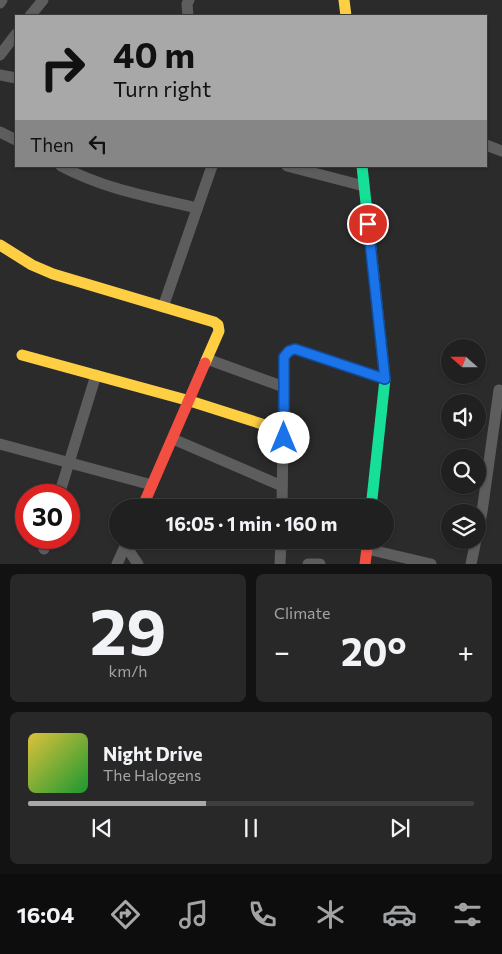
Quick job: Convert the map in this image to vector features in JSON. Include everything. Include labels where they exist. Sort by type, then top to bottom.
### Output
[{"type":"street","points":[[31,15],[43,0]]},
{"type":"street","points":[[188,15],[187,4],[189,0]]},
{"type":"street","points":[[344,0],[346,15]]},
{"type":"street","points":[[0,55],[15,35]]},
{"type":"street","points":[[0,75],[15,78]]},
{"type":"street","points":[[0,132],[15,140]]},
{"type":"street","points":[[487,145],[502,151]]},
{"type":"street","points":[[63,167],[106,186],[197,208]]},
{"type":"street","points":[[163,307],[212,167]]},
{"type":"street","points":[[291,167],[364,186]]},
{"type":"street","points":[[362,167],[385,379],[372,499]]},
{"type":"street","points":[[0,245],[32,265],[53,274],[214,322],[218,325],[219,331],[146,499]]},
{"type":"street","points":[[282,499],[284,357],[289,351],[295,349],[385,379]]},
{"type":"street","points":[[22,355],[190,401],[284,431]]},
{"type":"street","points":[[207,359],[284,387]]},
{"type":"street","points":[[63,484],[96,375]]},
{"type":"street","points":[[483,504],[499,390]]},
{"type":"street","points":[[173,439],[282,486]]},
{"type":"street","points":[[0,444],[152,486]]},
{"type":"street","points":[[117,564],[123,549]]},
{"type":"street","points":[[129,549],[138,564]]},
{"type":"street","points":[[280,564],[281,549]]},
{"type":"street","points":[[365,564],[366,549]]},
{"type":"street","points":[[383,549],[431,564]]},
{"type":"street","points":[[471,564],[474,549]]},
{"type":"street","points":[[308,564],[320,564]]},
{"type":"traffic: fast","points":[[362,167],[385,379],[372,499]]},
{"type":"traffic: slow","points":[[344,0],[346,15]]},
{"type":"traffic: slow","points":[[0,245],[32,265],[53,274],[214,322],[218,325],[219,331],[205,363]]},
{"type":"traffic: slow","points":[[22,355],[190,401],[284,431]]},
{"type":"traffic: jam","points":[[146,499],[205,363]]},
{"type":"traffic: jam","points":[[365,564],[367,549]]},
{"type":"route","points":[[284,438],[284,357],[289,351],[295,349],[385,379],[368,224]]}]
